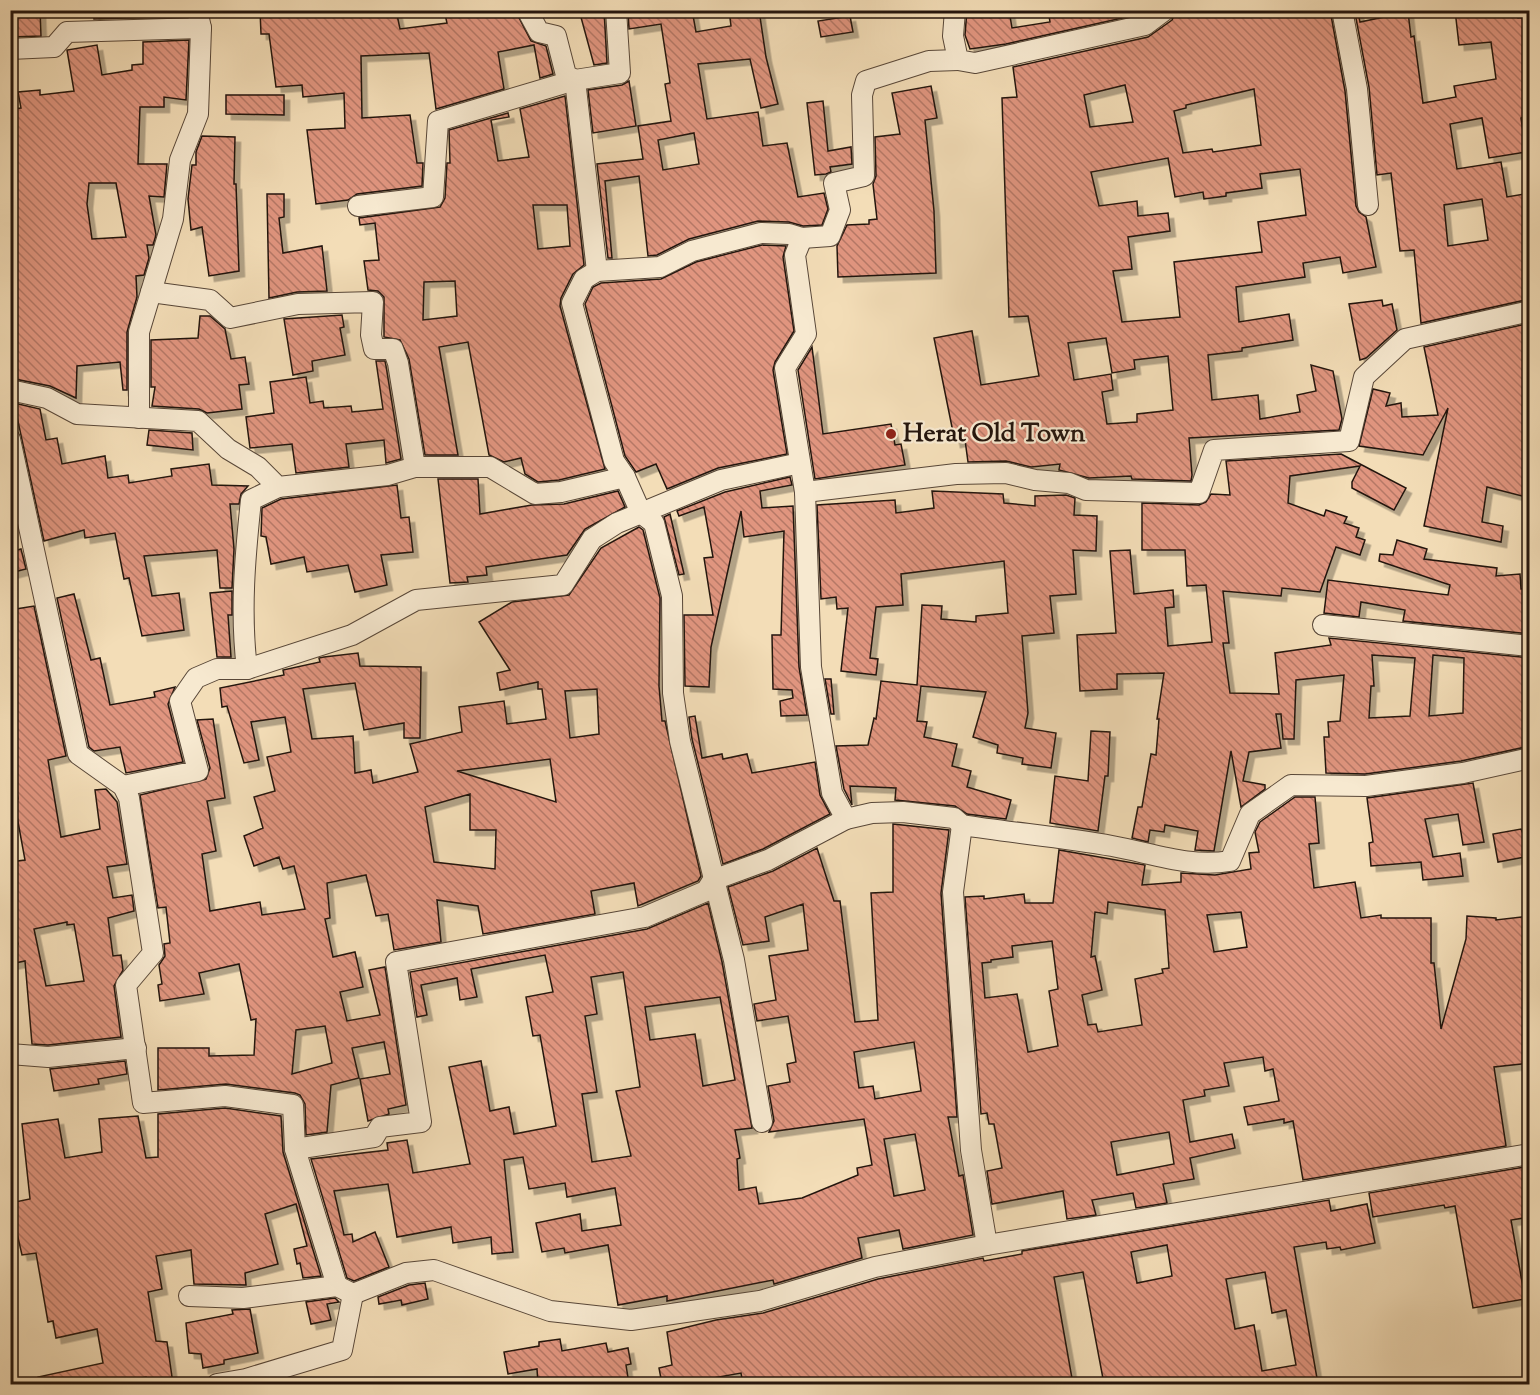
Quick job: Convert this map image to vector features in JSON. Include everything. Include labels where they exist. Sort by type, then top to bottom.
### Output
[{"type":"street","points":[[527,10],[539,32],[556,36],[566,75],[575,80]]},
{"type":"street","points":[[358,206],[433,197],[438,121],[575,80],[620,73],[616,10]]},
{"type":"street","points":[[955,10],[953,36],[958,60]]},
{"type":"street","points":[[762,1122],[734,960],[680,741],[673,693],[672,596],[654,523],[641,513],[625,477],[614,461],[572,303],[584,279],[597,272],[660,267],[692,251],[761,233],[789,234],[802,238],[830,236],[840,210],[834,183],[864,176],[862,95],[866,81],[929,61],[958,60],[975,63],[1075,42],[1145,25],[1165,10]]},
{"type":"street","points":[[1342,10],[1357,88],[1368,205]]},
{"type":"street","points":[[10,49],[54,47],[67,32],[199,19],[198,114],[180,160],[173,219],[139,332],[139,418]]},
{"type":"street","points":[[575,80],[597,272]]},
{"type":"street","points":[[802,238],[795,255],[806,334],[785,368],[806,492],[811,667],[832,793],[846,819]]},
{"type":"street","points":[[151,292],[210,300],[230,318],[298,304],[373,302],[371,335],[374,350],[393,350],[398,363],[415,467]]},
{"type":"street","points":[[806,492],[956,474],[1006,473],[1035,480],[1069,483],[1086,490],[1199,492],[1214,450],[1349,441],[1364,377],[1405,339],[1530,311]]},
{"type":"street","points":[[10,390],[47,398],[77,414],[198,421],[228,449],[258,467],[278,487]]},
{"type":"street","points":[[10,439],[78,754],[123,786],[129,798],[153,953],[126,985],[143,1103],[225,1096],[293,1105],[295,1149],[345,1290],[342,1350],[246,1379],[217,1384]]},
{"type":"street","points":[[123,786],[198,771],[180,701],[196,678],[218,669],[247,669],[352,635],[416,600],[563,585],[592,539],[617,523],[721,480],[800,463]]},
{"type":"street","points":[[247,669],[242,628],[244,568],[251,500],[278,487],[388,475],[415,467],[490,467],[535,494],[561,492],[625,477]]},
{"type":"street","points":[[1323,625],[1530,646]]},
{"type":"street","points":[[295,1149],[374,1137],[380,1127],[421,1122],[396,962],[645,916],[706,891],[713,880],[768,860],[846,819],[872,813],[903,812],[954,818],[962,825],[1114,846],[1164,859],[1216,863],[1230,861],[1250,814],[1291,785],[1366,786],[1463,773],[1530,758]]},
{"type":"street","points":[[962,825],[953,892],[970,1150],[987,1245]]},
{"type":"street","points":[[10,1054],[48,1057],[136,1048]]},
{"type":"street","points":[[189,1296],[243,1298],[345,1290],[406,1273],[434,1270],[550,1311],[631,1320],[760,1301],[875,1267],[987,1245],[1530,1154]]},
{"type":"building","points":[[10,10],[40,10],[41,36],[10,37]]},
{"type":"building","points":[[93,10],[185,10],[186,16],[94,19]]},
{"type":"building","points":[[260,10],[396,10],[400,29],[447,23],[444,10],[515,10],[531,41],[546,46],[553,74],[540,78],[534,45],[498,52],[504,89],[436,109],[429,53],[361,56],[362,118],[410,115],[417,163],[423,163],[422,186],[357,194],[348,200],[316,204],[307,130],[345,128],[344,93],[303,97],[302,85],[276,87],[269,34],[261,34]]},
{"type":"building","points":[[579,10],[604,10],[607,63],[594,65]]},
{"type":"building","points":[[628,10],[692,10],[696,32],[731,26],[729,10],[759,10],[766,57],[778,104],[761,108],[750,59],[698,64],[707,119],[758,112],[763,146],[787,143],[798,197],[824,193],[828,209],[822,225],[803,226],[789,222],[758,221],[689,239],[657,255],[648,256],[639,176],[605,181],[612,258],[608,258],[597,164],[643,159],[638,126],[671,121],[665,84],[670,83],[661,24],[629,29]],"holes":[[[694,133],[699,164],[663,170],[658,140]]]},
{"type":"building","points":[[967,10],[1009,10],[1012,28],[1050,22],[1048,10],[1144,10],[1140,14],[1006,44],[970,49],[965,35]]},
{"type":"building","points":[[1177,10],[1330,10],[1345,91],[1356,206],[1359,212],[1366,217],[1376,267],[1343,273],[1340,257],[1303,263],[1305,277],[1236,287],[1239,322],[1289,314],[1293,340],[1242,348],[1242,351],[1208,355],[1212,400],[1258,395],[1260,419],[1300,412],[1297,395],[1316,391],[1311,365],[1333,371],[1342,419],[1339,430],[1189,438],[1191,481],[1132,479],[1131,476],[1089,478],[1059,470],[1060,464],[1031,467],[1006,461],[968,462],[965,440],[955,442],[934,338],[972,331],[981,385],[1039,376],[1028,316],[1009,317],[1002,98],[1017,97],[1013,67],[1148,37],[1172,20]],"holes":[[[1125,85],[1133,122],[1090,127],[1084,95]],[[1254,89],[1261,145],[1213,152],[1212,149],[1183,153],[1174,111],[1186,108],[1186,105]],[[1168,158],[1175,197],[1203,192],[1204,199],[1262,188],[1260,174],[1300,169],[1306,215],[1258,222],[1262,252],[1174,262],[1180,317],[1122,322],[1113,271],[1132,269],[1128,237],[1170,231],[1168,213],[1138,216],[1137,201],[1099,206],[1091,172]],[[1106,338],[1112,373],[1135,369],[1134,360],[1168,356],[1173,410],[1137,414],[1137,422],[1107,424],[1102,392],[1113,390],[1111,374],[1074,380],[1068,343]]]},
{"type":"building","points":[[1455,10],[1517,10],[1518,18],[1530,16],[1530,116],[1521,118],[1526,152],[1489,158],[1482,118],[1450,124],[1457,169],[1501,162],[1507,197],[1530,193],[1530,299],[1421,323],[1414,250],[1400,251],[1391,173],[1377,175],[1369,87],[1355,13],[1358,12],[1360,22],[1408,12],[1411,37],[1414,36],[1423,103],[1456,97],[1454,86],[1496,79],[1491,42],[1459,45]],"holes":[[[1482,199],[1488,240],[1448,246],[1444,205]]]},
{"type":"building","points":[[850,16],[853,32],[821,37],[818,21]]},
{"type":"building","points":[[189,40],[186,100],[164,97],[164,107],[140,107],[138,164],[167,164],[164,197],[149,196],[156,235],[153,245],[147,245],[149,258],[144,275],[136,276],[137,297],[127,332],[127,390],[123,390],[120,362],[77,366],[76,398],[50,386],[15,379],[10,332],[10,109],[21,108],[18,92],[40,90],[40,95],[74,91],[67,50],[97,45],[102,75],[132,70],[132,65],[143,64],[143,42]],"holes":[[[89,183],[116,183],[126,237],[92,239],[87,204]]]},
{"type":"building","points":[[629,81],[636,126],[593,133],[588,90],[622,85]]},
{"type":"building","points":[[931,86],[937,118],[925,120],[934,211],[936,273],[838,277],[837,246],[847,225],[869,224],[869,220],[877,219],[873,184],[876,176],[875,137],[900,134],[892,93]]},
{"type":"building","points":[[226,95],[284,95],[284,115],[226,114]]},
{"type":"building","points":[[565,96],[584,265],[573,274],[561,298],[560,306],[605,469],[559,480],[538,482],[525,474],[521,458],[504,462],[489,455],[468,342],[439,347],[458,455],[425,455],[409,359],[400,340],[384,337],[384,297],[378,291],[368,290],[364,261],[379,260],[375,223],[360,225],[359,218],[440,207],[445,198],[447,163],[450,163],[449,130],[508,113],[509,117],[491,120],[498,161],[529,157],[520,109]],"holes":[[[533,205],[567,205],[570,246],[538,249]],[[455,281],[457,316],[423,320],[424,282]]]},
{"type":"building","points":[[823,101],[828,151],[851,147],[852,164],[830,167],[831,172],[815,175],[807,103]]},
{"type":"building","points":[[202,136],[235,137],[234,184],[236,184],[239,271],[209,276],[202,227],[191,230],[188,199],[192,165],[196,165],[196,152]]},
{"type":"building","points":[[267,194],[284,194],[284,217],[279,218],[283,253],[322,246],[327,291],[297,292],[269,298]]},
{"type":"building","points":[[762,245],[786,246],[783,257],[794,331],[775,362],[773,370],[787,454],[718,468],[667,489],[656,464],[636,472],[625,456],[585,304],[593,287],[601,283],[661,279],[696,262]]},
{"type":"building","points":[[1382,300],[1383,306],[1392,304],[1397,330],[1366,358],[1360,360],[1349,304]]},
{"type":"building","points":[[342,315],[344,327],[340,328],[345,355],[312,361],[313,371],[293,375],[284,319]]},
{"type":"building","points":[[200,316],[210,316],[225,329],[231,359],[245,357],[249,384],[239,385],[242,409],[207,413],[199,409],[152,406],[155,387],[151,387],[151,340],[198,338]]},
{"type":"building","points":[[1530,323],[1530,498],[1487,487],[1482,522],[1503,526],[1501,542],[1424,526],[1448,408],[1423,455],[1359,446],[1373,389],[1390,393],[1386,406],[1401,403],[1402,417],[1438,415],[1424,347]]},
{"type":"building","points":[[812,347],[823,434],[891,424],[895,445],[901,444],[905,465],[815,479],[798,370]]},
{"type":"building","points":[[376,361],[385,361],[401,459],[386,463],[384,440],[346,444],[349,467],[296,473],[292,444],[250,448],[246,417],[274,413],[270,382],[306,377],[310,403],[323,401],[324,408],[351,406],[352,412],[383,409]]},
{"type":"building","points":[[14,403],[40,409],[46,440],[57,438],[62,464],[105,456],[108,478],[128,475],[129,483],[172,476],[171,469],[209,464],[212,485],[248,486],[241,494],[239,504],[230,504],[234,549],[232,588],[220,588],[217,550],[144,556],[152,596],[179,593],[184,630],[142,636],[129,578],[124,579],[115,533],[85,538],[84,530],[44,541]]},
{"type":"building","points":[[149,430],[192,433],[193,450],[147,445]]},
{"type":"building","points":[[1341,454],[1406,488],[1394,510],[1352,488],[1352,482],[1360,466],[1290,476],[1288,503],[1324,516],[1326,510],[1347,517],[1344,523],[1359,528],[1356,537],[1365,540],[1360,555],[1336,547],[1320,592],[1282,588],[1281,596],[1223,591],[1229,643],[1223,643],[1230,693],[1279,694],[1275,653],[1331,645],[1329,638],[1530,658],[1530,746],[1461,761],[1365,774],[1326,773],[1324,737],[1329,737],[1328,722],[1340,721],[1344,675],[1296,680],[1294,739],[1283,739],[1281,714],[1276,714],[1281,748],[1249,752],[1243,781],[1265,785],[1265,789],[1241,807],[1231,751],[1214,851],[1195,850],[1198,831],[1165,825],[1164,832],[1150,830],[1148,842],[1132,838],[1138,807],[1142,807],[1151,754],[1156,755],[1159,719],[1157,719],[1164,673],[1117,674],[1117,689],[1080,691],[1077,635],[1116,633],[1110,551],[1130,550],[1134,594],[1173,590],[1174,607],[1165,608],[1168,646],[1212,642],[1206,585],[1187,586],[1185,550],[1142,550],[1142,503],[1199,505],[1206,502],[1211,494],[1230,495],[1226,461]],"holes":[[[1372,655],[1415,658],[1410,716],[1369,718],[1371,686],[1374,686]],[[1433,655],[1464,658],[1463,713],[1429,716]]]},
{"type":"building","points":[[790,477],[792,485],[760,491],[762,508],[793,506],[799,667],[807,715],[781,716],[780,701],[793,698],[792,690],[773,689],[772,635],[781,635],[784,531],[744,537],[741,511],[711,647],[709,687],[685,686],[684,615],[713,615],[704,558],[713,557],[704,507],[679,516],[677,511],[725,492]]},
{"type":"building","points":[[438,479],[478,479],[480,514],[532,505],[564,504],[618,491],[625,507],[585,529],[567,555],[486,567],[487,575],[467,577],[468,582],[450,583]]},
{"type":"building","points":[[397,485],[401,518],[409,517],[413,552],[381,555],[387,585],[355,592],[348,565],[307,572],[304,557],[271,564],[266,537],[261,536],[262,508],[281,499]]},
{"type":"building","points":[[932,491],[1003,494],[1004,503],[1035,506],[1035,496],[1066,495],[1075,498],[1074,515],[1097,516],[1096,551],[1073,550],[1076,594],[1050,596],[1054,633],[1022,636],[1028,713],[1025,728],[1056,733],[1051,768],[1022,764],[1023,758],[997,753],[998,745],[973,737],[986,692],[921,686],[917,721],[927,722],[924,737],[957,744],[952,766],[971,771],[967,787],[1011,800],[1006,819],[967,814],[955,806],[895,800],[896,788],[850,786],[852,805],[844,789],[836,746],[868,745],[874,718],[876,719],[881,681],[917,685],[922,605],[942,606],[941,619],[976,622],[976,616],[1008,613],[1004,561],[901,574],[903,605],[876,607],[870,658],[878,659],[876,675],[841,671],[848,608],[837,609],[836,597],[821,599],[817,505],[895,500],[896,513],[934,508]]},
{"type":"building","points":[[670,514],[684,574],[679,575],[664,517]]},
{"type":"building","points":[[639,527],[643,530],[660,598],[659,686],[662,721],[665,721],[701,876],[698,881],[638,906],[634,883],[591,891],[595,914],[483,934],[478,906],[437,900],[441,942],[394,950],[388,914],[376,916],[366,875],[327,883],[330,918],[325,919],[333,957],[355,952],[363,987],[340,992],[347,1021],[380,1015],[369,970],[385,967],[406,1105],[388,1109],[389,1114],[368,1121],[360,1079],[390,1074],[384,1042],[352,1048],[359,1078],[331,1085],[327,1132],[306,1135],[305,1104],[300,1095],[295,1093],[226,1084],[158,1090],[158,1048],[209,1048],[209,1056],[254,1055],[256,1019],[251,1020],[239,964],[199,973],[204,994],[160,1001],[158,985],[162,984],[159,965],[165,956],[164,944],[170,943],[166,907],[158,908],[140,795],[206,779],[210,768],[197,720],[213,719],[225,798],[207,801],[216,851],[202,854],[210,911],[260,902],[262,915],[305,909],[294,866],[283,869],[279,857],[254,866],[244,836],[263,828],[254,797],[275,791],[267,757],[291,752],[285,717],[251,722],[259,760],[244,763],[227,706],[222,707],[220,688],[284,675],[283,670],[320,662],[319,658],[358,653],[360,666],[421,667],[420,738],[404,738],[404,723],[364,730],[355,683],[303,689],[312,739],[353,736],[355,773],[371,770],[373,783],[418,772],[410,744],[462,732],[459,707],[504,701],[507,724],[546,719],[542,689],[538,689],[538,682],[500,690],[497,673],[510,670],[479,622],[512,602],[569,595],[601,548]],"holes":[[[597,689],[599,734],[570,738],[565,691]],[[550,759],[556,802],[457,771]],[[470,794],[470,830],[496,830],[495,869],[434,862],[425,807]],[[325,1026],[332,1063],[292,1074],[296,1030]]]},
{"type":"building","points":[[1397,540],[1427,549],[1424,559],[1497,568],[1496,576],[1520,574],[1521,589],[1530,588],[1530,634],[1403,621],[1405,610],[1361,602],[1359,617],[1324,613],[1328,580],[1448,595],[1450,585],[1379,561],[1380,554],[1393,555]]},
{"type":"building","points":[[21,549],[26,569],[10,573],[10,552]]},
{"type":"building","points":[[232,591],[232,615],[228,615],[231,657],[217,657],[210,593]]},
{"type":"building","points":[[74,594],[91,660],[100,658],[110,705],[155,697],[154,692],[175,687],[168,704],[183,762],[126,773],[120,747],[94,751],[89,747],[57,598]]},
{"type":"building","points":[[34,606],[66,756],[48,760],[61,837],[100,829],[95,790],[106,789],[117,802],[127,864],[107,867],[113,898],[132,895],[134,911],[108,918],[113,956],[121,955],[123,970],[114,986],[121,1037],[48,1045],[32,1044],[25,961],[10,964],[10,946],[18,944],[10,913],[10,862],[25,860],[14,800],[18,799],[10,748],[10,610]],"holes":[[[67,922],[67,925],[74,924],[84,981],[46,986],[34,929]]]},
{"type":"building","points":[[825,679],[831,679],[834,714],[831,714]]},
{"type":"building","points":[[695,716],[702,758],[722,754],[723,759],[747,754],[752,773],[815,762],[820,795],[830,814],[763,849],[723,864],[692,739],[689,717]]},
{"type":"building","points":[[1091,731],[1110,732],[1108,776],[1105,776],[1098,831],[1050,823],[1055,776],[1088,781]]},
{"type":"building","points":[[1473,783],[1484,842],[1463,845],[1458,814],[1425,819],[1433,857],[1460,853],[1463,876],[1423,880],[1421,862],[1371,866],[1369,843],[1373,842],[1367,798]]},
{"type":"building","points":[[1295,797],[1315,797],[1319,843],[1309,844],[1314,888],[1355,882],[1361,918],[1381,915],[1381,918],[1431,918],[1431,963],[1434,963],[1441,1029],[1466,939],[1467,916],[1496,918],[1496,920],[1530,916],[1530,1063],[1494,1067],[1506,1146],[1303,1180],[1293,1121],[1284,1123],[1284,1119],[1248,1125],[1244,1107],[1279,1101],[1273,1069],[1265,1071],[1263,1057],[1224,1063],[1229,1086],[1204,1090],[1205,1096],[1183,1100],[1190,1142],[1232,1134],[1235,1148],[1190,1158],[1194,1179],[1163,1184],[1167,1203],[1136,1208],[1133,1193],[1092,1200],[1096,1215],[1067,1219],[1063,1191],[992,1204],[987,1171],[1002,1168],[994,1124],[989,1124],[987,1113],[981,1114],[965,897],[984,896],[984,899],[1024,894],[1025,903],[1053,903],[1059,850],[1145,865],[1142,885],[1181,882],[1181,873],[1215,875],[1251,869],[1249,853],[1259,852],[1255,832],[1260,822]],"holes":[[[1108,902],[1165,910],[1169,968],[1162,969],[1163,973],[1135,979],[1142,1025],[1098,1032],[1096,1024],[1088,1025],[1082,995],[1102,990],[1095,956],[1091,957],[1095,912],[1107,914]],[[1241,912],[1247,947],[1214,952],[1207,915]],[[1052,941],[1058,989],[1049,991],[1058,1046],[1028,1052],[1017,994],[985,998],[982,963],[1013,957],[1012,946]],[[1169,1132],[1174,1164],[1117,1175],[1111,1142]]]},
{"type":"building","points":[[893,824],[949,830],[941,893],[957,1117],[948,1117],[959,1176],[963,1175],[973,1235],[903,1249],[899,1230],[858,1238],[862,1258],[774,1284],[773,1280],[667,1301],[667,1296],[618,1305],[608,1245],[565,1253],[564,1248],[542,1252],[536,1223],[580,1214],[582,1231],[621,1225],[615,1188],[567,1197],[565,1183],[529,1189],[523,1157],[504,1160],[513,1252],[492,1254],[491,1237],[453,1243],[451,1227],[397,1237],[388,1184],[334,1191],[344,1235],[352,1234],[353,1242],[375,1232],[389,1267],[354,1281],[347,1278],[311,1159],[388,1150],[387,1143],[407,1140],[413,1173],[470,1164],[449,1067],[481,1061],[490,1111],[509,1107],[514,1134],[556,1126],[540,1035],[533,1036],[526,997],[553,992],[545,955],[471,969],[477,997],[460,1000],[457,978],[421,985],[427,1015],[417,1017],[410,972],[647,929],[708,903],[722,962],[752,1128],[735,1130],[740,1158],[737,1159],[739,1190],[756,1187],[759,1204],[802,1198],[858,1175],[857,1168],[872,1165],[864,1119],[769,1132],[774,1121],[768,1086],[790,1082],[787,1064],[796,1062],[788,1016],[757,1021],[754,1004],[776,1000],[769,956],[808,950],[803,904],[765,917],[769,941],[743,945],[728,887],[773,871],[817,848],[834,901],[840,901],[855,1022],[878,1020],[871,893],[893,892]],"holes":[[[623,972],[640,1087],[616,1091],[631,1156],[592,1162],[582,1094],[597,1092],[585,1016],[597,1014],[591,977]],[[720,997],[735,1080],[703,1086],[695,1034],[650,1040],[645,1007]],[[914,1042],[921,1091],[875,1099],[873,1086],[859,1088],[854,1052]],[[915,1134],[925,1190],[894,1196],[884,1139]]]},
{"type":"building","points":[[1521,829],[1523,834],[1530,833],[1530,856],[1498,862],[1493,834]]},
{"type":"building","points":[[125,1061],[127,1074],[98,1079],[99,1084],[54,1091],[50,1069]]},
{"type":"building","points":[[225,1108],[281,1116],[283,1152],[321,1276],[303,1278],[300,1263],[297,1264],[294,1249],[307,1246],[296,1204],[265,1214],[278,1264],[245,1273],[246,1285],[194,1284],[191,1250],[156,1256],[162,1289],[148,1292],[156,1341],[167,1342],[173,1384],[148,1384],[146,1377],[110,1384],[38,1384],[38,1377],[103,1363],[97,1329],[56,1338],[53,1321],[48,1322],[36,1253],[22,1255],[10,1203],[30,1199],[22,1124],[58,1119],[65,1158],[102,1152],[99,1119],[138,1116],[146,1158],[158,1157],[158,1114]]},
{"type":"building","points":[[1530,1166],[1530,1217],[1511,1220],[1525,1299],[1473,1308],[1455,1206],[1445,1208],[1444,1205],[1373,1217],[1369,1193]]},
{"type":"building","points":[[1329,1200],[1331,1211],[1367,1204],[1375,1243],[1341,1250],[1340,1247],[1327,1249],[1326,1242],[1294,1247],[1318,1384],[1104,1384],[1083,1272],[1054,1277],[1073,1384],[743,1384],[741,1373],[707,1379],[708,1384],[686,1384],[685,1380],[662,1384],[659,1368],[672,1365],[667,1332],[716,1320],[763,1313],[878,1279],[983,1258],[984,1261],[1022,1254],[1022,1251]],"holes":[[[1167,1245],[1172,1276],[1137,1283],[1131,1252]],[[1265,1272],[1272,1313],[1286,1310],[1296,1365],[1262,1371],[1254,1325],[1235,1329],[1226,1279]]]},
{"type":"building","points":[[425,1283],[428,1299],[402,1305],[401,1300],[379,1304],[378,1297],[409,1285]]},
{"type":"building","points":[[335,1298],[339,1302],[327,1304],[331,1320],[311,1324],[306,1302]]},
{"type":"building","points":[[250,1309],[258,1353],[224,1360],[224,1364],[203,1368],[201,1354],[189,1353],[186,1323],[233,1314],[232,1310]]},
{"type":"building","points":[[560,1339],[562,1351],[606,1343],[608,1352],[628,1348],[631,1364],[626,1365],[629,1384],[538,1384],[537,1369],[508,1374],[504,1352],[539,1346],[539,1342]]},
{"type":"place","name":"Herat Old Town","points":[[891,434]]}]
